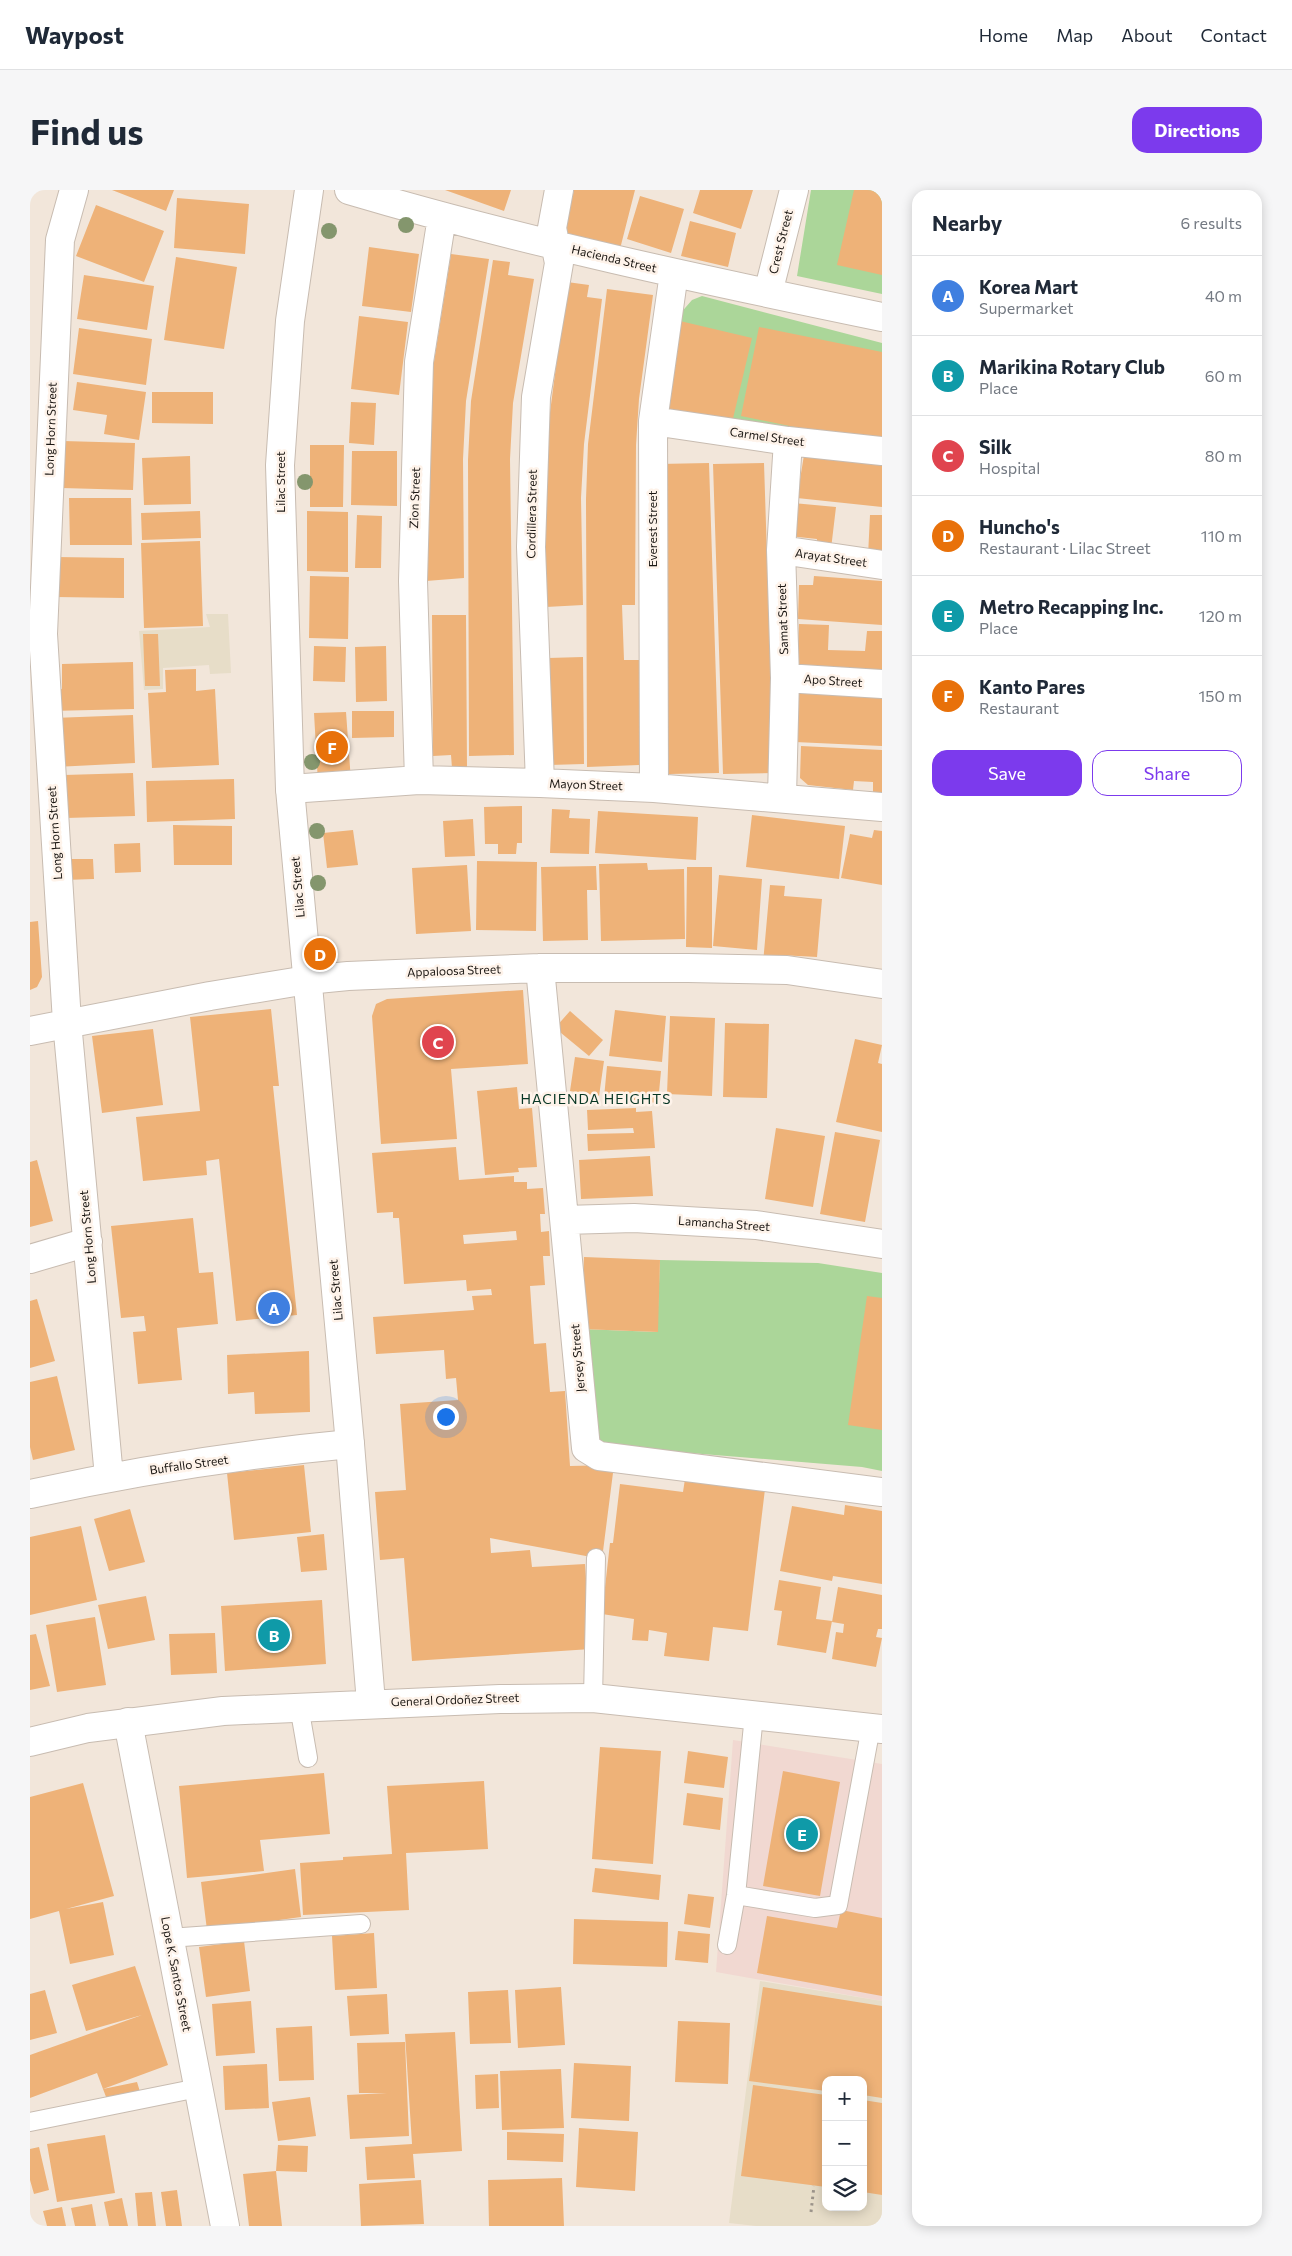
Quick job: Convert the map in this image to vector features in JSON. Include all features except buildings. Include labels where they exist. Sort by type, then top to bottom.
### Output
[{"type":"street","name":"Long Horn Street","points":[[74,190],[60,240],[43,634],[67,1022],[109,1477]]},
{"type":"street","name":"Lilac Street","points":[[309,190],[290,321],[280,465],[290,789],[350,1444],[371,1703]]},
{"type":"street","name":"Hacienda Street","points":[[349,190],[442,217],[555,246],[882,317]]},
{"type":"street","name":"Cordillera Street","points":[[540,783],[531,548],[536,397],[559,263],[552,228],[559,190]]},
{"type":"street","name":"Crest Street","points":[[768,293],[794,190]]},
{"type":"street","name":"Zion Street","points":[[419,780],[413,581],[419,362],[442,217]]},
{"type":"street","name":"Everest Street","points":[[654,788],[652,421],[674,273]]},
{"type":"street","name":"Carmel Street","points":[[652,421],[882,451]]},
{"type":"street","name":"Samat Street","points":[[782,798],[785,678],[781,550],[788,440]]},
{"type":"street","name":"Arayat Street","points":[[781,550],[882,565]]},
{"type":"street","name":"Apo Street","points":[[785,678],[882,684]]},
{"type":"street","name":"Mayon Street","points":[[290,789],[419,780],[540,783],[654,788],[882,807]]},
{"type":"street","name":"Appaloosa Street","points":[[30,1032],[67,1022],[307,980],[348,976],[540,968],[788,970],[832,975],[882,984]]},
{"type":"street","name":"Jersey Street","points":[[540,968],[585,1446],[598,1461],[882,1492]]},
{"type":"street","name":"Lamancha Street","points":[[565,1220],[634,1218],[756,1225],[882,1244]]},
{"type":"street","points":[[30,1259],[88,1242]]},
{"type":"street","name":"Buffallo Street","points":[[30,1494],[109,1477],[297,1449],[350,1444]]},
{"type":"street","name":"General Ordoñez Street","points":[[30,1742],[88,1728],[223,1710],[371,1703],[593,1698],[876,1728]]},
{"type":"street","name":"Lope K. Santos Street","points":[[128,1722],[225,2226]]},
{"type":"lane","points":[[593,1698],[596,1558]]},
{"type":"lane","points":[[299,1706],[308,1758]]},
{"type":"lane","points":[[727,1945],[736,1895],[754,1715]]},
{"type":"lane","points":[[736,1895],[815,1908],[838,1905],[876,1728]]},
{"type":"lane","points":[[169,1938],[361,1924]]},
{"type":"lane","points":[[30,2122],[198,2088]]},
{"type":"path","points":[[811,2212],[814,2186]]},
{"type":"shaded area","points":[[206,614],[228,614],[231,673],[210,674],[209,665],[163,668],[163,689],[144,690],[139,631],[210,627]]},
{"type":"shaded area","points":[[733,1740],[882,1764],[882,2001],[716,1972]]},
{"type":"shaded area","points":[[760,1981],[882,2001],[882,2226],[756,2226],[729,2223]]},
{"type":"green space","points":[[811,190],[882,190],[882,294],[797,276]]},
{"type":"green space","points":[[702,296],[882,343],[882,443],[668,410],[679,315],[692,300]]},
{"type":"green space","points":[[660,1260],[818,1263],[882,1273],[882,1471],[862,1467],[616,1447],[601,1444],[591,1437],[581,1329],[657,1332]]},
{"type":"place","name":"Kanto Pares","points":[[332,747]]},
{"type":"place","name":"Huncho's","points":[[320,954]]},
{"type":"place","name":"Silk","points":[[438,1042]]},
{"type":"place","name":"Korea Mart","points":[[274,1308]]},
{"type":"place","name":"Marikina Rotary Club","points":[[274,1635]]},
{"type":"place","name":"Metro Recapping Inc.","points":[[802,1834]]},
{"type":"district","name":"HACIENDA HEIGHTS","points":[[596,1099]]}]
